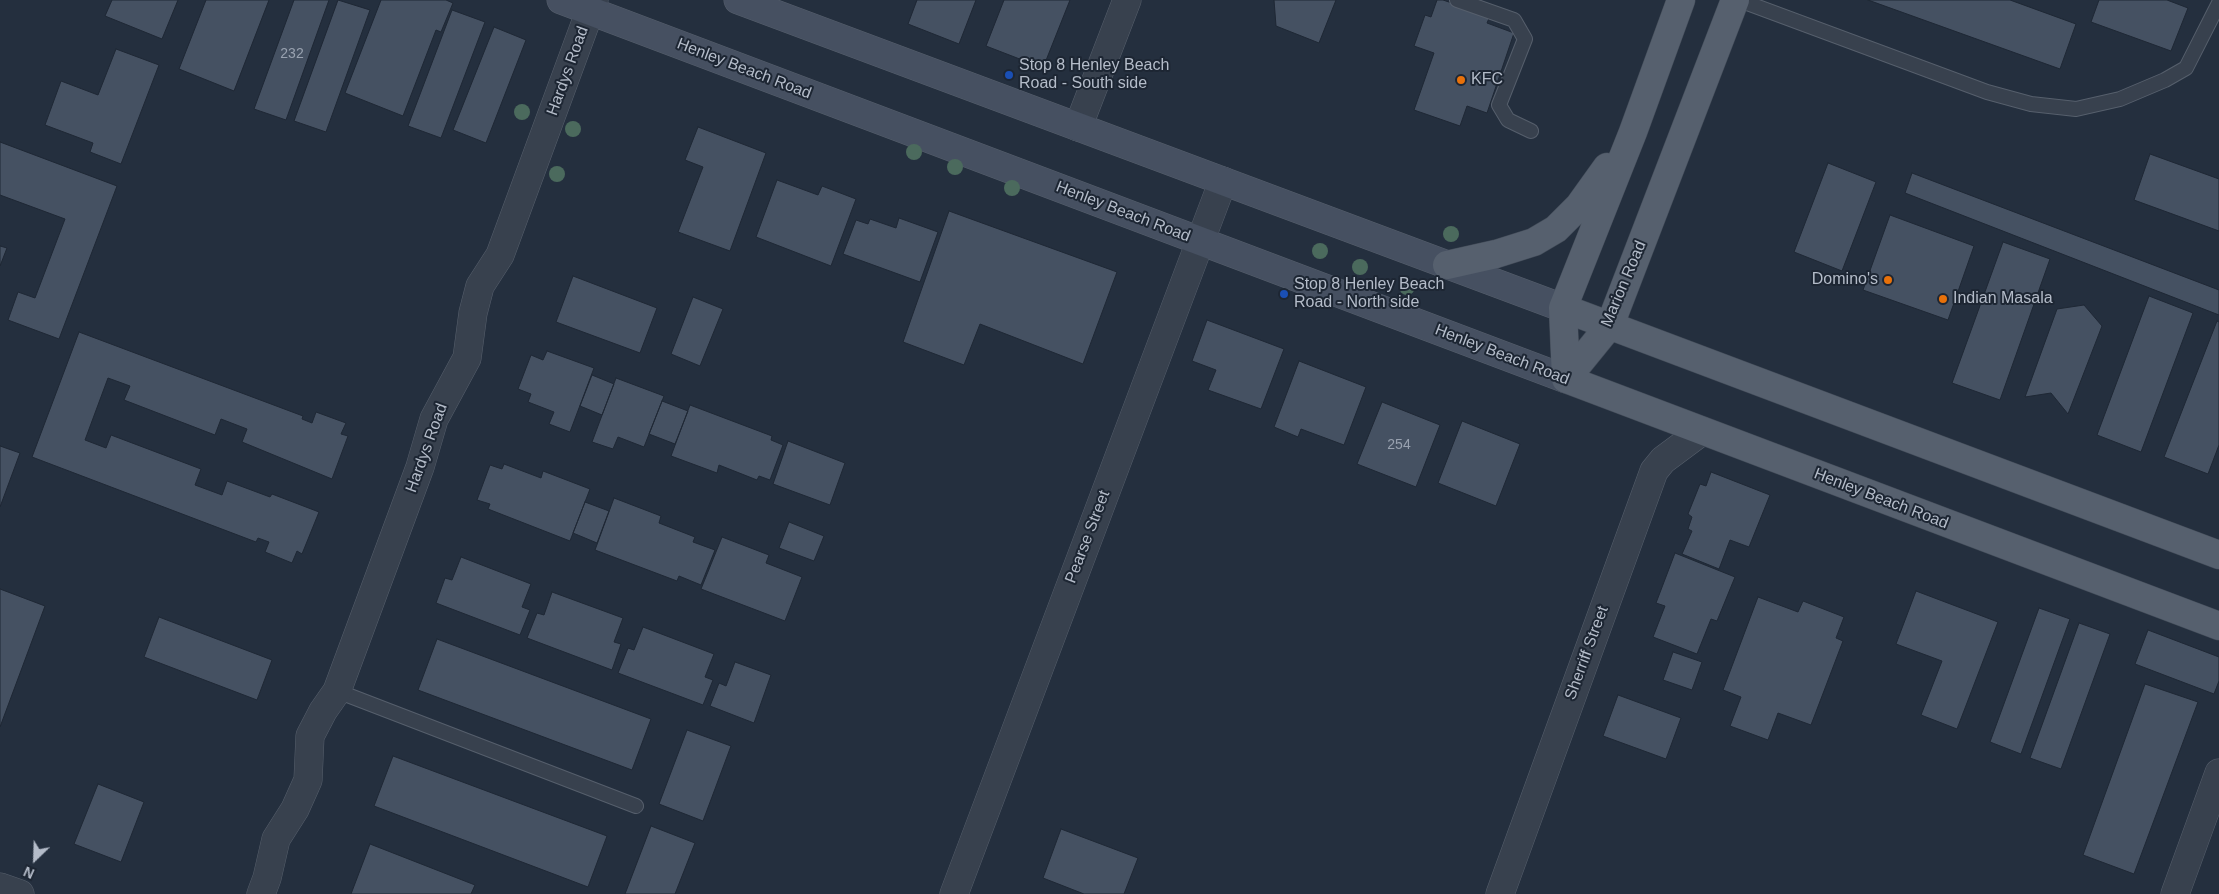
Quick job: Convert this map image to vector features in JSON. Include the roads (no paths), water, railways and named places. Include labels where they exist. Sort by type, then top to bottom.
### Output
[{"type":"main road","name":"Henley Beach Road","points":[[561,0],[592,6],[1200,241],[2219,626]]},
{"type":"main road","points":[[738,0],[1610,325],[2219,555]]},
{"type":"main road","points":[[1566,379],[1563,308],[1633,132],[1681,0]]},
{"type":"main road","name":"Marion Road","points":[[1566,379],[1610,325],[1735,0]]},
{"type":"main road","points":[[1447,265],[1496,254],[1534,242],[1556,229],[1579,206],[1633,132]]},
{"type":"street","points":[[1078,127],[1127,0]]},
{"type":"street","name":"Hardys Road","points":[[261,894],[267,878],[276,839],[295,809],[308,780],[310,736],[322,711],[337,691],[420,467],[434,419],[467,358],[480,286],[500,255],[592,6]]},
{"type":"street","name":"Pearse Street","points":[[954,894],[1223,181]]},
{"type":"street","name":"Sherriff Street","points":[[1500,894],[1654,471],[1663,460],[1702,431]]},
{"type":"street","points":[[2175,894],[2219,773]]},
{"type":"street","points":[[0,887],[20,894]]},
{"type":"lane","points":[[1457,0],[1514,20],[1525,39],[1499,105],[1508,120],[1531,131]]},
{"type":"lane","points":[[1739,0],[1987,92],[2030,104],[2076,109],[2120,99],[2165,80],[2186,68],[2219,3]]},
{"type":"lane","points":[[337,691],[636,806]]},
{"type":"place","name":"Stop 8 Henley Beach Road - South side","points":[[1009,75]]},
{"type":"place","name":"KFC","points":[[1461,80]]},
{"type":"place","name":"Domino's","points":[[1888,280]]},
{"type":"place","name":"Stop 8 Henley Beach Road - North side","points":[[1284,294]]},
{"type":"place","name":"Indian Masala","points":[[1943,299]]}]
